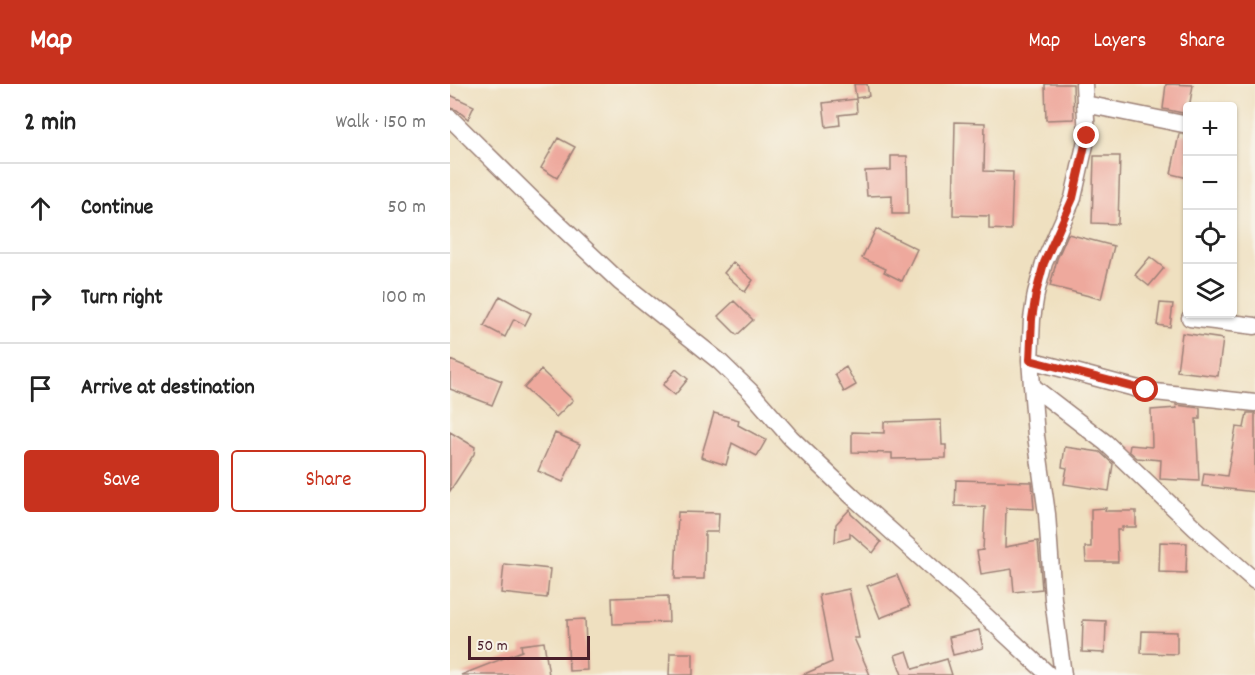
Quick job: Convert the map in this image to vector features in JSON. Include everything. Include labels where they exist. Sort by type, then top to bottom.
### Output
[{"type":"street","points":[[1063,675],[1053,599],[1047,514],[1030,360],[1036,293],[1044,263],[1073,198],[1087,136],[1084,84]]},
{"type":"street","points":[[1085,104],[1183,124]]},
{"type":"street","points":[[450,118],[620,282],[719,361],[750,390],[791,438],[837,482],[1048,675]]},
{"type":"street","points":[[1190,318],[1255,326]]},
{"type":"street","points":[[1030,360],[1146,390],[1255,403]]},
{"type":"street","points":[[1032,386],[1106,443],[1195,528],[1255,581]]},
{"type":"building","points":[[854,84],[867,84],[869,96],[856,98]]},
{"type":"building","points":[[1045,84],[1073,84],[1074,119],[1046,120]]},
{"type":"building","points":[[1166,84],[1193,85],[1190,102],[1183,102],[1183,113],[1163,109]]},
{"type":"building","points":[[450,95],[474,106],[468,119],[457,110],[450,108]]},
{"type":"building","points":[[856,99],[857,113],[839,115],[840,125],[826,127],[823,103]]},
{"type":"building","points":[[955,122],[985,123],[984,171],[1013,172],[1011,230],[989,229],[989,216],[953,215]]},
{"type":"building","points":[[1179,134],[1183,134],[1183,177],[1171,174]]},
{"type":"building","points":[[558,138],[575,147],[557,178],[541,168]]},
{"type":"building","points":[[891,156],[907,156],[908,214],[892,214],[892,195],[867,196],[865,171],[891,170]]},
{"type":"building","points":[[1094,156],[1120,156],[1118,224],[1092,223]]},
{"type":"building","points":[[876,229],[917,249],[902,281],[884,272],[886,269],[862,258]]},
{"type":"building","points":[[1068,234],[1114,246],[1101,299],[1050,286],[1057,259]]},
{"type":"building","points":[[1150,257],[1164,268],[1149,286],[1135,275]]},
{"type":"building","points":[[733,262],[753,280],[745,292],[724,273]]},
{"type":"building","points":[[500,296],[531,313],[525,325],[514,319],[505,337],[484,326]]},
{"type":"building","points":[[734,301],[753,320],[737,335],[718,316]]},
{"type":"building","points":[[1160,303],[1173,304],[1170,327],[1157,325]]},
{"type":"building","points":[[1182,333],[1223,339],[1218,376],[1177,371]]},
{"type":"building","points":[[450,360],[502,381],[492,405],[450,389]]},
{"type":"building","points":[[846,367],[856,385],[844,392],[835,374]]},
{"type":"building","points":[[676,369],[688,379],[675,395],[663,385]]},
{"type":"building","points":[[541,370],[573,400],[556,417],[524,388]]},
{"type":"building","points":[[1176,405],[1200,408],[1200,419],[1196,419],[1199,481],[1160,479],[1161,460],[1137,458],[1129,451],[1130,445],[1152,447],[1151,410],[1177,408]]},
{"type":"building","points":[[714,413],[739,420],[738,425],[766,440],[757,456],[732,443],[726,465],[701,457]]},
{"type":"building","points":[[1247,413],[1255,413],[1255,492],[1202,486],[1204,473],[1227,476],[1236,427],[1244,428]]},
{"type":"building","points":[[941,420],[942,445],[946,445],[946,458],[892,459],[892,453],[852,452],[852,432],[884,433],[884,422]]},
{"type":"building","points":[[450,432],[475,447],[474,454],[450,491]]},
{"type":"building","points":[[555,433],[580,444],[563,482],[538,471]]},
{"type":"building","points":[[1065,447],[1100,452],[1113,464],[1109,491],[1064,484],[1067,468],[1062,467]]},
{"type":"building","points":[[956,480],[1032,482],[1034,509],[1006,508],[1005,547],[1038,541],[1042,589],[1014,592],[1012,569],[981,574],[977,551],[983,550],[985,507],[955,506]]},
{"type":"building","points":[[1106,508],[1105,511],[1136,511],[1136,527],[1122,527],[1122,530],[1117,530],[1118,562],[1086,562],[1085,547],[1091,547],[1091,509]]},
{"type":"building","points":[[850,509],[851,514],[881,542],[873,553],[850,533],[850,538],[835,542],[836,524]]},
{"type":"building","points":[[678,512],[719,513],[718,532],[705,532],[704,579],[675,579]]},
{"type":"building","points":[[1160,542],[1187,543],[1186,573],[1159,572]]},
{"type":"building","points":[[504,564],[550,569],[547,598],[501,593]]},
{"type":"building","points":[[897,575],[910,606],[880,618],[867,586]]},
{"type":"building","points":[[849,589],[859,638],[854,638],[870,675],[802,675],[832,662],[819,595]]},
{"type":"building","points":[[668,596],[669,622],[613,624],[612,598]]},
{"type":"building","points":[[585,619],[587,670],[569,671],[567,620]]},
{"type":"building","points":[[1083,620],[1106,621],[1105,653],[1082,652]]},
{"type":"building","points":[[979,630],[983,648],[953,655],[949,637]]},
{"type":"building","points":[[1142,631],[1177,632],[1177,654],[1141,653]]},
{"type":"building","points":[[544,642],[549,675],[461,675],[522,651],[521,645]]},
{"type":"building","points":[[907,651],[913,669],[947,659],[952,675],[902,675],[895,655]]},
{"type":"building","points":[[670,653],[693,653],[693,675],[669,675]]},
{"type":"route","points":[[1087,136],[1073,198],[1044,263],[1036,293],[1030,360],[1146,390]]}]
